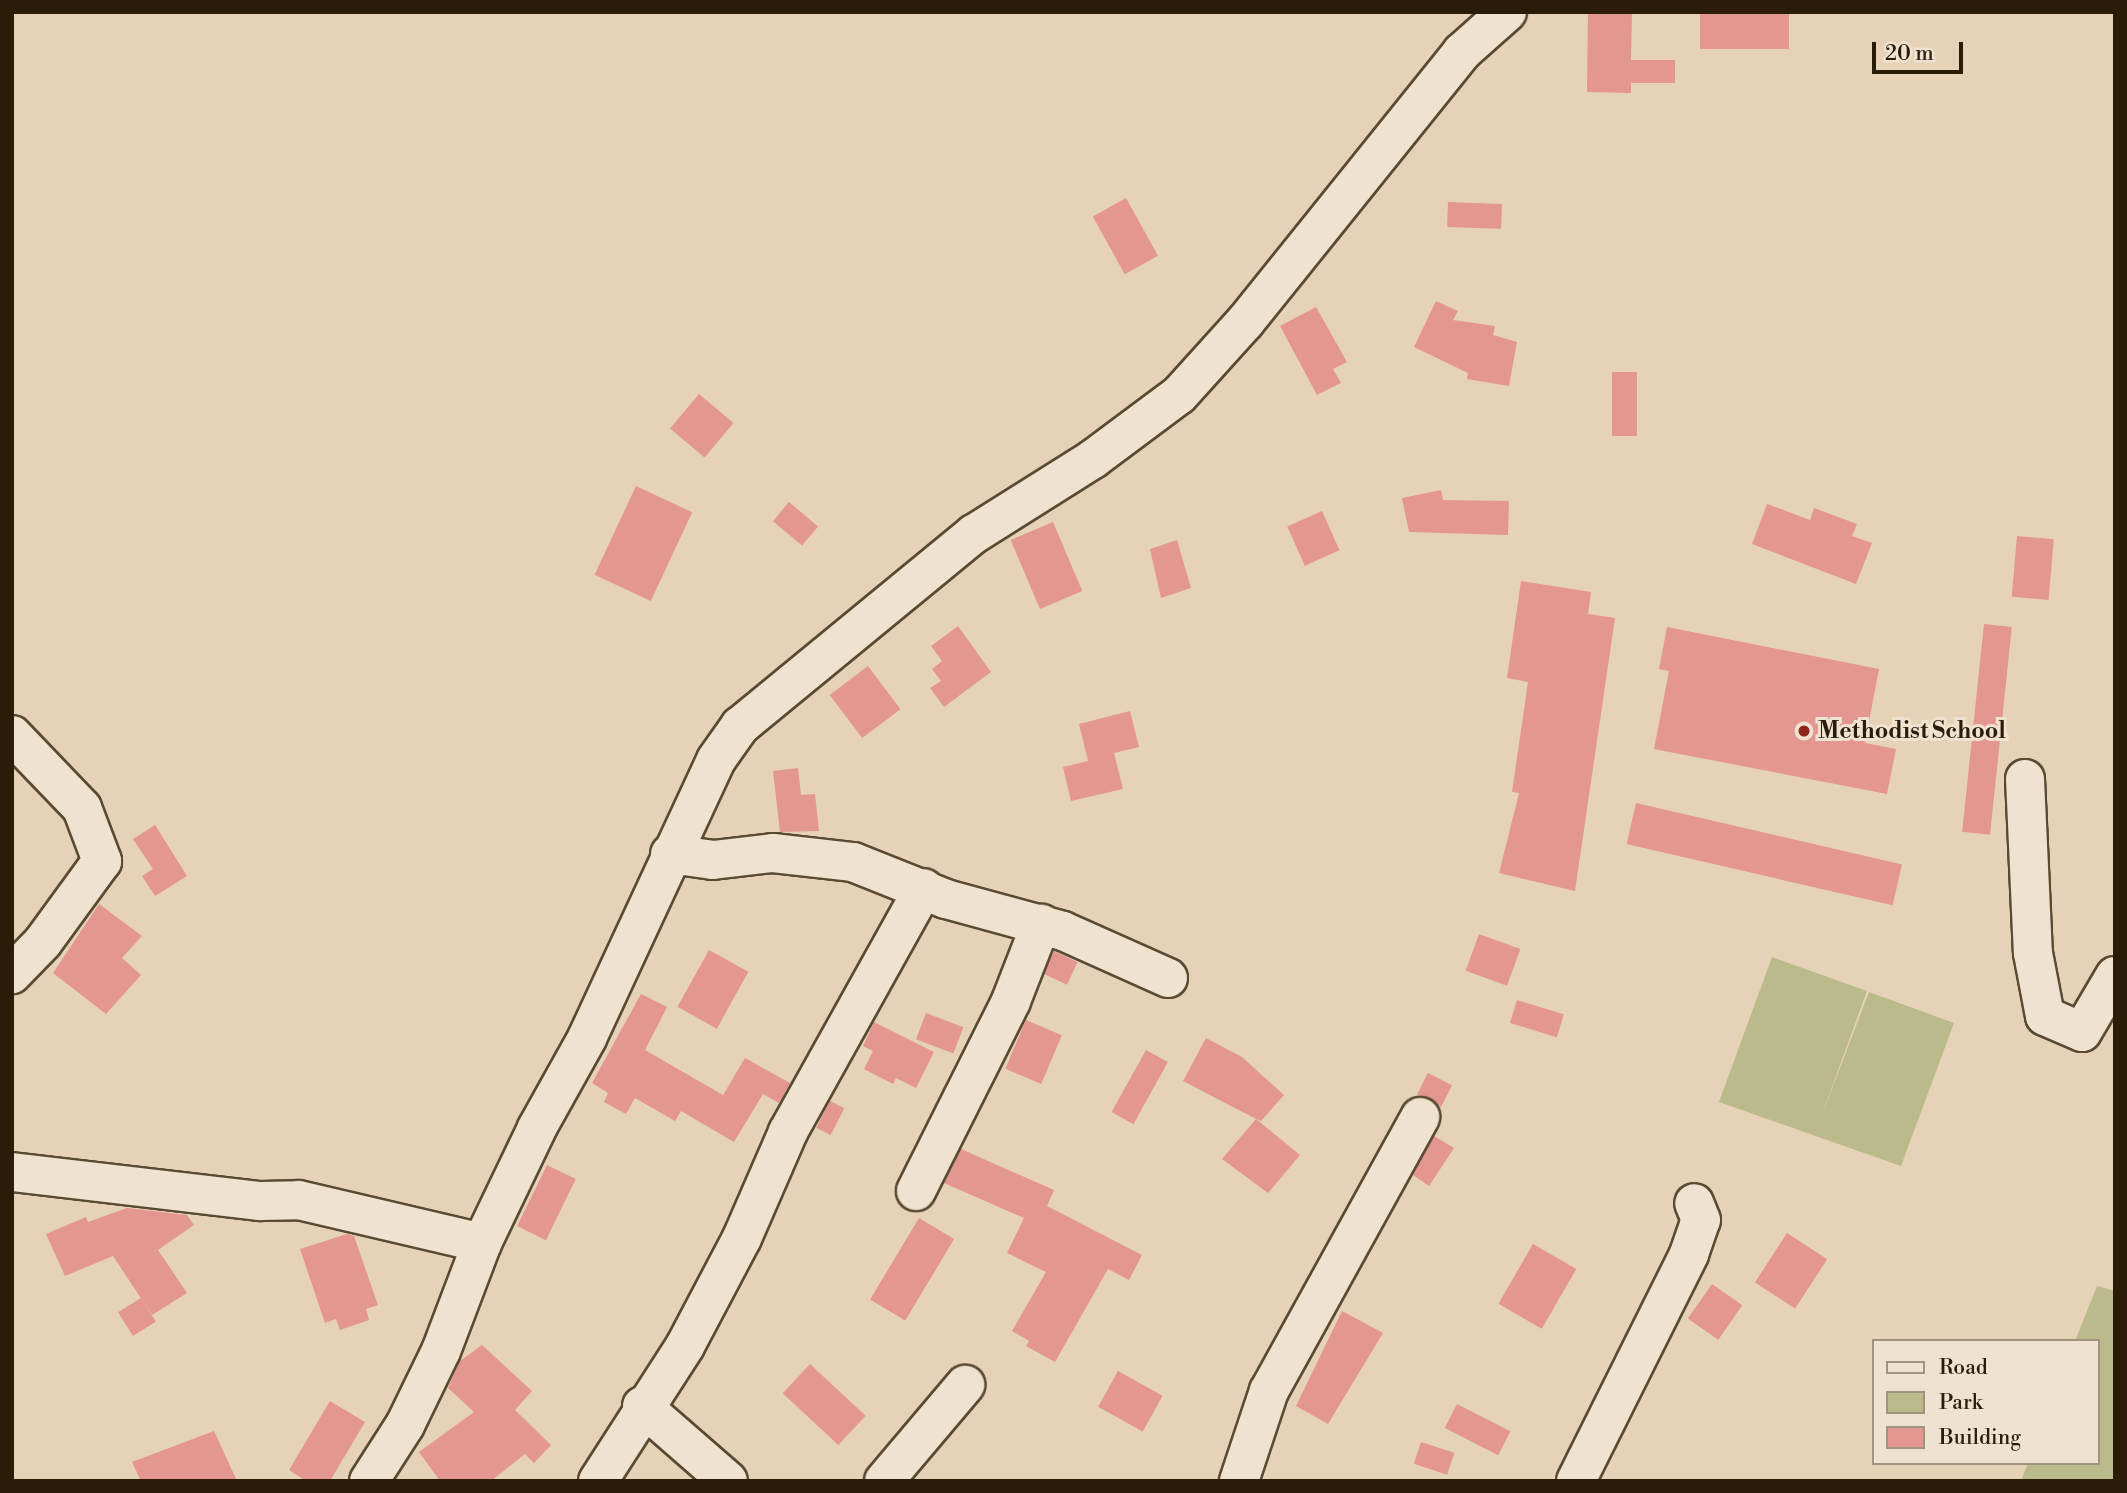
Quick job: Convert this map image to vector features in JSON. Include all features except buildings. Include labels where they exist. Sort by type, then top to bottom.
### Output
[{"type":"street","points":[[369,1481],[405,1425],[441,1351],[482,1243],[537,1128],[587,1038],[670,854],[716,760],[740,726],[974,534],[1093,459],[1179,395],[1245,322],[1462,52],[1507,12]]},
{"type":"street","points":[[12,735],[82,808],[102,861],[43,942],[12,974]]},
{"type":"street","points":[[2025,779],[2033,953],[2045,1016],[2082,1032],[2115,976]]},
{"type":"street","points":[[670,854],[713,860],[773,853],[853,862],[946,899],[1041,924],[1168,978]]},
{"type":"street","points":[[598,1481],[642,1406],[685,1346],[742,1238],[788,1132],[924,888]]},
{"type":"street","points":[[916,1191],[1011,1001],[1041,924]]},
{"type":"street","points":[[1239,1481],[1269,1391],[1420,1117]]},
{"type":"street","points":[[12,1172],[260,1201],[299,1200],[482,1243]]},
{"type":"street","points":[[1576,1481],[1689,1254],[1701,1220],[1694,1203]]},
{"type":"street","points":[[884,1481],[965,1385]]},
{"type":"street","points":[[642,1406],[728,1481]]},
{"type":"green space","points":[[1772,957],[1867,991],[1820,1120],[1869,992],[1954,1023],[1901,1166],[1719,1102]]},
{"type":"green space","points":[[2097,1286],[2115,1291],[2115,1481],[2021,1481],[2027,1465],[2099,1465],[2099,1339],[2076,1339]]},
{"type":"place","name":"Methodist School","points":[[1804,731]]}]
